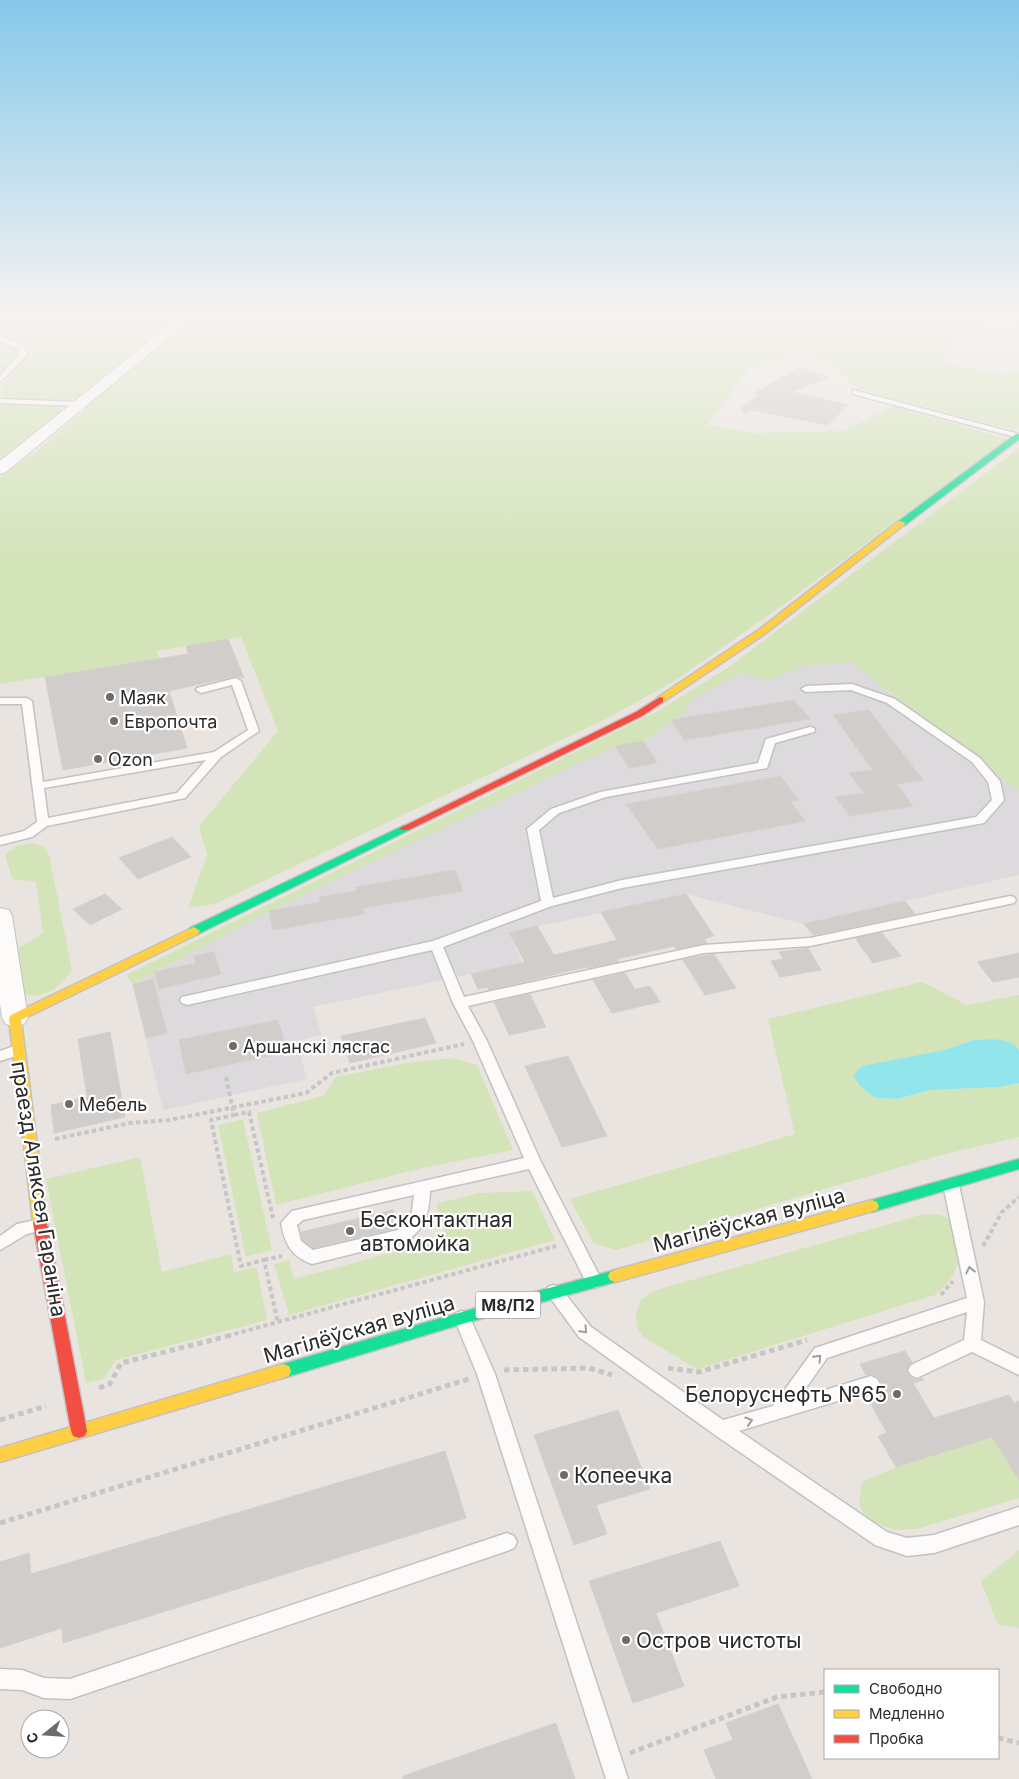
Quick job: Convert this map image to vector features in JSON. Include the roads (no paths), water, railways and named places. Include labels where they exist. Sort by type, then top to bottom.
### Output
[{"type":"street","points":[[0,469],[92,394]]},
{"type":"street","points":[[15,1018],[638,714],[763,631],[838,570],[1018,436]]},
{"type":"street","name":"праезд Аляксея Гараніна","points":[[0,916],[15,1018],[17,1050],[40,1225],[80,1431]]},
{"type":"street","name":"Магілёўская вуліца","points":[[0,1455],[462,1318],[951,1185],[1019,1164]]},
{"type":"lane","points":[[863,394],[1018,436]]},
{"type":"lane","points":[[0,401],[80,404]]},
{"type":"lane","points":[[0,841],[28,834],[43,823],[181,796],[217,755],[254,731],[236,681],[201,690]]},
{"type":"lane","points":[[187,1000],[436,945],[548,903],[622,884],[980,820],[998,800],[994,781],[976,760],[891,701],[852,687],[806,689]]},
{"type":"lane","points":[[0,701],[27,701],[43,823]]},
{"type":"lane","points":[[548,903],[533,829],[555,811],[604,794],[764,766],[770,741],[810,730]]},
{"type":"lane","points":[[38,786],[217,755]]},
{"type":"lane","points":[[460,1003],[704,949],[810,942],[1010,900]]},
{"type":"lane","points":[[436,945],[460,1003],[480,1041],[533,1162],[594,1281]]},
{"type":"lane","points":[[0,1056],[17,1050]]},
{"type":"lane","points":[[422,1186],[420,1218],[414,1228],[402,1235],[312,1257],[300,1252],[293,1242],[289,1223],[298,1215],[422,1186],[533,1162]]},
{"type":"lane","points":[[951,1185],[976,1302],[972,1344]]},
{"type":"lane","points":[[0,1244],[23,1229],[40,1225]]},
{"type":"lane","points":[[554,1292],[585,1332],[882,1540],[907,1547],[934,1544],[1019,1516]]},
{"type":"lane","points":[[779,1411],[821,1353],[976,1302]]},
{"type":"lane","points":[[462,1318],[486,1374],[617,1779]]},
{"type":"lane","points":[[972,1344],[1019,1367]]},
{"type":"lane","points":[[917,1370],[972,1344]]},
{"type":"lane","points":[[721,1429],[871,1384]]},
{"type":"lane","points":[[0,1679],[22,1680],[44,1688],[70,1689],[508,1542]]},
{"type":"water","points":[[974,1040],[1006,1041],[1016,1046],[1019,1051],[1019,1083],[1000,1087],[930,1090],[897,1099],[875,1098],[861,1087],[853,1075],[862,1066],[944,1050]]},
{"type":"place","name":"Маяк","points":[[110,697]]},
{"type":"place","name":"Европочта","points":[[114,721]]},
{"type":"place","name":"Ozon","points":[[98,759]]},
{"type":"place","name":"Аршанскі лясгас","points":[[233,1046]]},
{"type":"place","name":"Мебель","points":[[69,1104]]},
{"type":"place","name":"Бесконтактная автомойка","points":[[350,1231]]},
{"type":"place","name":"Белоруснефть №65","points":[[897,1394]]},
{"type":"place","name":"Копеечка","points":[[564,1475]]},
{"type":"place","name":"Остров чистоты","points":[[626,1640]]}]
